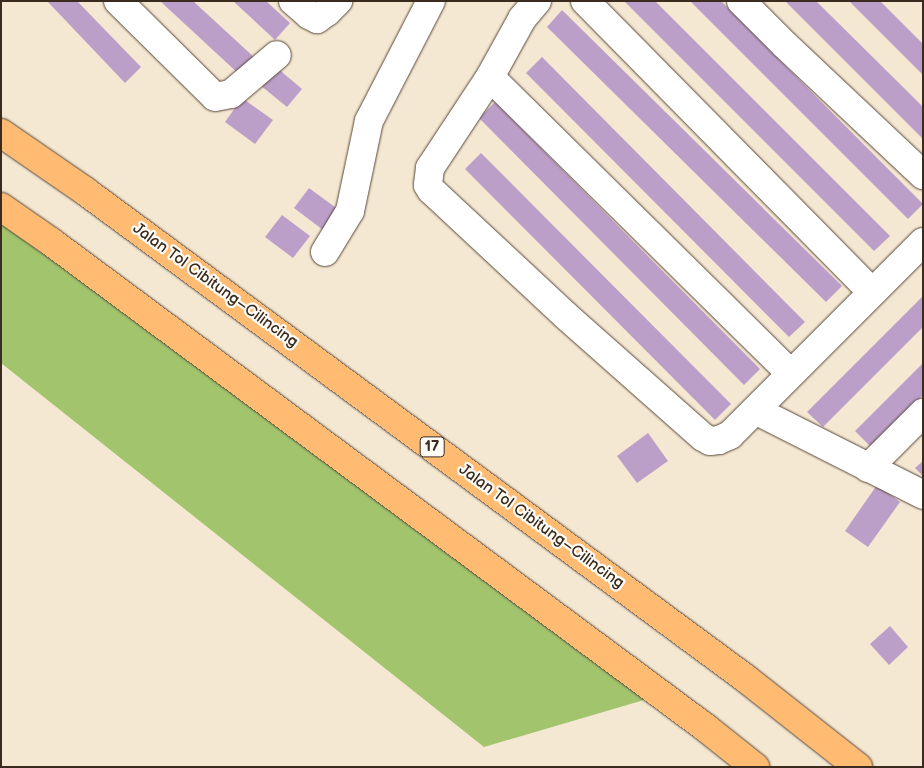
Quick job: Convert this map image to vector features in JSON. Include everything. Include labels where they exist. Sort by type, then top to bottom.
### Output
[{"type":"highway","name":"Jalan Tol Cibitung–Cilincing","points":[[1,133],[85,191],[729,666],[858,767]]},
{"type":"highway","points":[[1,207],[58,247],[706,728],[755,767]]},
{"type":"street","points":[[118,1],[215,98],[231,94],[276,55]]},
{"type":"street","points":[[293,1],[308,15],[317,19],[338,1]]},
{"type":"street","points":[[324,252],[350,211],[369,121],[432,1]]},
{"type":"street","points":[[537,1],[522,19],[490,77],[430,168],[427,181],[431,190],[565,315],[703,437],[710,441],[730,436],[757,411],[790,373],[923,242]]},
{"type":"street","points":[[585,1],[872,292]]},
{"type":"street","points":[[741,1],[923,175]]},
{"type":"street","points":[[490,77],[790,373]]},
{"type":"street","points":[[757,411],[923,495]]},
{"type":"street","points":[[868,468],[923,413]]},
{"type":"green space","points":[[1,212],[661,695],[484,747],[1,363]]},
{"type":"building","points":[[47,1],[77,1],[141,67],[125,83]]},
{"type":"building","points":[[160,1],[193,1],[256,59],[241,76]]},
{"type":"building","points":[[233,1],[266,1],[290,23],[275,40]]},
{"type":"building","points":[[624,1],[655,1],[890,236],[874,251]]},
{"type":"building","points":[[690,1],[721,1],[923,204],[908,219]]},
{"type":"building","points":[[785,1],[816,1],[923,107],[923,139]]},
{"type":"building","points":[[849,1],[880,1],[923,44],[923,75]]},
{"type":"building","points":[[562,10],[842,286],[826,302],[547,27]]},
{"type":"building","points":[[542,57],[805,322],[789,337],[526,73]]},
{"type":"building","points":[[276,67],[302,89],[287,107],[260,85]]},
{"type":"building","points":[[242,98],[273,120],[255,144],[225,122]]},
{"type":"building","points":[[495,102],[760,369],[744,385],[479,118]]},
{"type":"building","points":[[481,153],[731,404],[715,420],[465,169]]},
{"type":"building","points":[[309,188],[343,213],[327,233],[294,208]]},
{"type":"building","points":[[282,215],[310,236],[293,258],[265,237]]},
{"type":"building","points":[[923,296],[923,327],[823,427],[807,412]]},
{"type":"building","points":[[923,363],[923,395],[871,447],[855,431]]},
{"type":"building","points":[[648,433],[668,461],[637,483],[617,456]]},
{"type":"building","points":[[923,461],[923,476],[915,468]]},
{"type":"building","points":[[877,485],[900,502],[868,547],[845,531]]},
{"type":"building","points":[[890,626],[908,647],[889,665],[870,644]]}]
